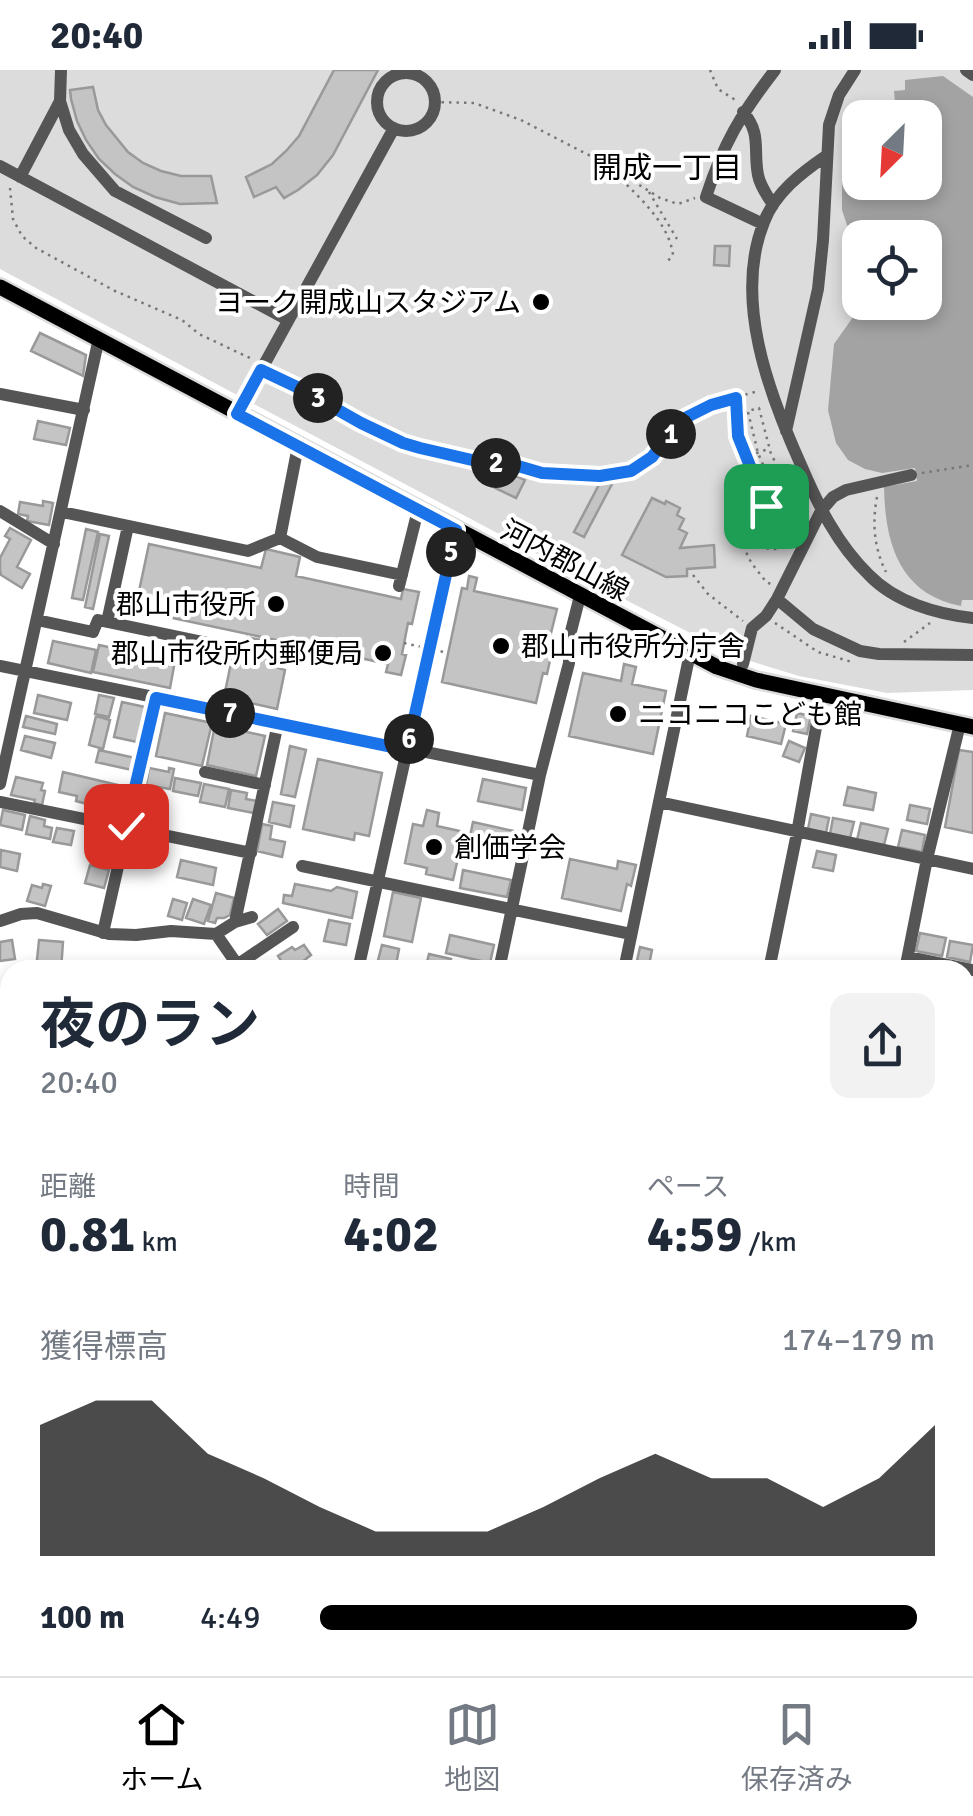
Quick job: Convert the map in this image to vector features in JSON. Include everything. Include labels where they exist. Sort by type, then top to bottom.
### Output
[{"type":"main road","name":"河内郡山線","points":[[0,287],[690,653],[734,672],[967,726]]},
{"type":"street","points":[[61,70],[60,101],[69,130],[83,154],[115,191],[206,238]]},
{"type":"street","points":[[763,224],[706,197],[721,152],[745,109],[775,70]]},
{"type":"street","points":[[786,431],[818,290],[829,125],[834,106],[855,70]]},
{"type":"street","points":[[966,70],[973,75]]},
{"type":"street","points":[[394,73],[410,73],[430,86],[434,102],[430,117],[418,128],[402,130],[382,117],[377,102],[382,86],[394,73]]},
{"type":"street","points":[[60,101],[11,171],[288,320]]},
{"type":"street","points":[[745,109],[756,131],[761,184],[773,204]]},
{"type":"street","points":[[237,414],[394,128]]},
{"type":"street","points":[[826,156],[789,185],[773,204],[755,252],[752,288],[756,334],[769,388],[821,512],[870,577],[907,601],[973,618]]},
{"type":"street","points":[[0,784],[99,338]]},
{"type":"street","points":[[0,394],[84,410]]},
{"type":"street","points":[[280,538],[298,446]]},
{"type":"street","points":[[743,664],[752,628],[766,616],[832,496],[911,475]]},
{"type":"street","points":[[280,538],[317,557],[400,580],[418,510]]},
{"type":"street","points":[[0,511],[54,544]]},
{"type":"street","points":[[62,512],[248,552],[280,538]]},
{"type":"street","points":[[107,622],[128,526]]},
{"type":"street","points":[[360,960],[456,530]]},
{"type":"street","points":[[779,594],[813,629],[870,654],[973,655]]},
{"type":"street","points":[[501,960],[540,775],[569,662],[569,639],[580,596]]},
{"type":"street","points":[[38,620],[93,632],[98,620],[208,642]]},
{"type":"street","points":[[626,960],[690,653]]},
{"type":"street","points":[[0,666],[540,775]]},
{"type":"street","points":[[771,960],[822,694]]},
{"type":"street","points":[[103,933],[156,698]]},
{"type":"street","points":[[234,922],[278,723]]},
{"type":"street","points":[[907,960],[928,859],[967,726]]},
{"type":"street","points":[[205,772],[265,784]]},
{"type":"street","points":[[0,802],[251,853]]},
{"type":"street","points":[[659,802],[973,868]]},
{"type":"street","points":[[302,866],[631,934]]},
{"type":"street","points":[[0,921],[37,913],[103,933],[216,934],[252,916]]},
{"type":"street","points":[[248,960],[293,927]]},
{"type":"street","points":[[216,934],[234,960]]},
{"type":"path","points":[[710,70],[718,90],[745,109]]},
{"type":"path","points":[[434,102],[474,103],[522,120],[673,204],[706,197]]},
{"type":"path","points":[[606,164],[654,214],[672,244],[673,254],[666,262]]},
{"type":"path","points":[[11,171],[12,219],[22,236],[36,248],[116,291],[182,320],[199,334],[361,423],[420,448],[542,473],[600,476],[631,471],[652,457],[681,420],[711,405],[769,388]]},
{"type":"path","points":[[648,191],[678,239]]},
{"type":"path","points":[[736,398],[738,436],[766,506]]},
{"type":"path","points":[[736,414],[759,408],[769,448],[801,505],[802,528],[786,546],[760,547],[743,528],[746,457]]},
{"type":"path","points":[[747,411],[772,487]]},
{"type":"path","points":[[746,457],[769,448]]},
{"type":"path","points":[[911,475],[973,464]]},
{"type":"path","points":[[882,482],[874,515],[876,545],[884,569],[907,601]]},
{"type":"path","points":[[742,512],[750,497],[760,490],[781,488],[792,494]]},
{"type":"path","points":[[784,512],[801,505]]},
{"type":"path","points":[[766,506],[777,506],[784,512],[785,522],[778,530],[768,531],[760,522],[766,506]]},
{"type":"path","points":[[743,528],[760,522]]},
{"type":"path","points":[[778,530],[786,546]]},
{"type":"path","points":[[748,536],[745,553],[779,594]]},
{"type":"path","points":[[693,575],[708,594],[752,628]]},
{"type":"path","points":[[894,654],[900,645],[943,613]]},
{"type":"path","points":[[404,643],[448,653]]},
{"type":"shaded area","points":[[0,70],[973,70],[973,690],[887,693],[799,676],[737,657],[0,269]]},
{"type":"shaded area","points":[[943,76],[973,97],[973,600],[962,600],[961,606],[923,590],[910,578],[892,546],[884,487],[917,481],[915,468],[882,473],[848,460],[836,443],[828,410],[834,344],[851,320],[942,320],[942,220],[845,220],[842,210],[842,200],[942,200],[942,100],[895,100],[894,91],[905,90],[905,80]]},
{"type":"building","points":[[334,70],[378,70],[333,155],[317,175],[284,198],[276,187],[254,197],[246,177],[272,164],[299,136]]},
{"type":"building","points":[[93,87],[106,125],[128,152],[161,171],[211,176],[217,203],[180,204],[155,197],[115,174],[86,140],[71,99],[70,90]]},
{"type":"building","points":[[715,246],[730,246],[729,266],[714,265]]},
{"type":"building","points":[[40,333],[86,355],[83,376],[31,351]]},
{"type":"building","points":[[38,421],[70,428],[66,445],[34,439]]},
{"type":"building","points":[[504,470],[525,480],[516,498],[495,488]]},
{"type":"building","points":[[602,479],[612,484],[584,537],[574,532]]},
{"type":"building","points":[[652,498],[680,508],[677,515],[684,519],[679,529],[687,533],[680,548],[714,545],[715,567],[687,569],[687,576],[666,577],[622,555]]},
{"type":"building","points":[[43,501],[53,503],[49,525],[27,521],[28,516],[18,514],[20,502],[43,506]]},
{"type":"building","points":[[10,528],[31,540],[17,567],[30,574],[22,588],[1,575],[0,570],[0,558],[10,539],[5,536]]},
{"type":"building","points":[[86,529],[98,532],[83,600],[72,598]]},
{"type":"building","points":[[100,534],[109,536],[93,609],[85,607]]},
{"type":"building","name":"郡山市役所","points":[[149,544],[261,568],[266,549],[300,557],[296,576],[401,599],[403,589],[419,592],[412,624],[408,623],[401,675],[386,672],[388,664],[135,610]]},
{"type":"building","name":"郡山市役所分庁舎","points":[[469,576],[477,578],[474,591],[557,609],[547,674],[543,673],[536,703],[442,682],[462,588],[467,589]]},
{"type":"building","points":[[247,637],[280,644],[275,667],[285,670],[277,709],[224,697],[232,658],[242,660]]},
{"type":"building","points":[[53,641],[96,650],[91,673],[48,663]]},
{"type":"building","points":[[99,645],[175,661],[170,688],[93,672]]},
{"type":"building","name":"ニコニコこども館","points":[[624,664],[636,667],[632,684],[666,691],[653,754],[569,736],[583,673],[621,681]]},
{"type":"building","points":[[38,695],[71,703],[67,720],[34,713]]},
{"type":"building","points":[[99,695],[114,698],[109,717],[95,714]]},
{"type":"building","points":[[122,702],[145,707],[137,742],[114,737]]},
{"type":"building","points":[[165,713],[212,723],[202,766],[156,756]]},
{"type":"building","points":[[797,713],[811,716],[807,734],[793,731]]},
{"type":"building","points":[[26,716],[57,724],[55,734],[23,727]]},
{"type":"building","points":[[96,716],[110,720],[103,749],[89,745]]},
{"type":"building","points":[[751,716],[786,724],[781,744],[747,736]]},
{"type":"building","points":[[215,725],[265,736],[256,776],[207,765]]},
{"type":"building","points":[[25,736],[55,743],[51,758],[21,750]]},
{"type":"building","points":[[789,741],[805,748],[799,762],[783,756]]},
{"type":"building","points":[[290,746],[306,750],[295,797],[281,794]]},
{"type":"building","points":[[99,750],[135,758],[132,770],[96,762]]},
{"type":"building","points":[[959,750],[973,752],[973,833],[945,827]]},
{"type":"building","points":[[318,759],[382,773],[369,836],[355,833],[354,840],[303,829]]},
{"type":"building","points":[[149,768],[169,772],[169,768],[174,769],[170,789],[146,785]]},
{"type":"building","points":[[63,772],[126,787],[120,810],[88,799],[87,804],[76,801],[77,796],[59,792]]},
{"type":"building","points":[[16,777],[43,783],[42,805],[11,795]]},
{"type":"building","points":[[175,778],[201,783],[198,796],[173,791]]},
{"type":"building","points":[[483,779],[526,788],[522,810],[478,801]]},
{"type":"building","points":[[204,784],[229,789],[225,807],[200,802]]},
{"type":"building","points":[[848,787],[876,793],[873,810],[844,805]]},
{"type":"building","points":[[231,790],[247,793],[246,799],[257,801],[254,813],[228,808]]},
{"type":"building","points":[[273,802],[294,806],[290,827],[269,822]]},
{"type":"building","points":[[910,805],[930,809],[927,824],[907,820]]},
{"type":"building","points":[[3,810],[25,815],[22,830],[0,825]]},
{"type":"building","name":"創価学会","points":[[427,810],[439,813],[437,826],[464,832],[453,880],[426,874],[427,868],[405,863],[413,824],[423,826]]},
{"type":"building","points":[[811,814],[829,818],[826,833],[808,829]]},
{"type":"building","points":[[30,816],[45,820],[44,826],[52,828],[50,839],[26,834]]},
{"type":"building","points":[[833,818],[854,822],[850,838],[830,834]]},
{"type":"building","points":[[473,822],[518,832],[514,851],[469,841]]},
{"type":"building","points":[[861,823],[888,829],[884,845],[857,840]]},
{"type":"building","points":[[262,824],[272,826],[270,839],[285,842],[282,857],[257,851]]},
{"type":"building","points":[[57,828],[74,831],[71,845],[53,842]]},
{"type":"building","points":[[902,830],[925,835],[922,852],[898,847]]},
{"type":"building","points":[[96,833],[117,838],[114,854],[92,849]]},
{"type":"building","points":[[1,850],[20,854],[17,871],[0,867]]},
{"type":"building","points":[[817,851],[836,855],[833,871],[813,867]]},
{"type":"building","points":[[570,859],[617,869],[618,861],[636,865],[621,911],[562,898]]},
{"type":"building","points":[[181,860],[216,868],[213,885],[177,877]]},
{"type":"building","points":[[90,865],[109,870],[104,888],[85,883]]},
{"type":"building","points":[[463,870],[511,880],[507,897],[460,888]]},
{"type":"building","points":[[43,884],[51,886],[45,906],[27,901],[32,885],[42,888]]},
{"type":"building","points":[[295,884],[357,892],[352,918],[283,903],[284,895],[292,896]]},
{"type":"building","points":[[393,892],[421,898],[412,942],[384,936]]},
{"type":"building","points":[[216,893],[234,898],[230,915],[217,918],[215,923],[208,921]]},
{"type":"building","points":[[173,899],[187,903],[182,920],[168,916]]},
{"type":"building","points":[[193,899],[211,905],[204,924],[186,918]]},
{"type":"building","points":[[278,909],[287,921],[267,935],[258,924]]},
{"type":"building","points":[[329,920],[350,924],[346,945],[324,941]]},
{"type":"building","points":[[920,933],[946,938],[942,956],[916,951]]},
{"type":"building","points":[[450,935],[494,945],[491,960],[446,953]]},
{"type":"building","points":[[12,940],[15,959],[0,960],[0,942]]},
{"type":"building","points":[[39,940],[63,942],[62,960],[37,960]]},
{"type":"building","points":[[950,941],[973,945],[970,960],[947,957]]},
{"type":"building","points":[[304,945],[311,955],[305,960],[281,960],[278,956],[292,947],[295,950]]},
{"type":"building","points":[[382,945],[399,949],[397,960],[378,960]]},
{"type":"building","points":[[640,947],[652,950],[650,960],[637,960]]},
{"type":"building","points":[[429,954],[451,959],[451,960],[428,960]]},
{"type":"place","name":"ヨーク開成山スタジアム","points":[[541,302]]},
{"type":"place","name":"郡山市役所","points":[[276,604]]},
{"type":"place","name":"郡山市役所分庁舎","points":[[501,646]]},
{"type":"place","name":"郡山市役所内郵便局","points":[[383,653]]},
{"type":"place","name":"ニコニコこども館","points":[[618,714]]},
{"type":"place","name":"創価学会","points":[[434,847]]},
{"type":"district","name":"開成一丁目","points":[[667,168]]},
{"type":"route","points":[[126,826],[156,698],[407,750],[456,530],[237,414],[261,370],[403,443],[542,473],[600,476],[631,471],[652,457],[681,420],[736,398],[738,436],[766,506]]}]
